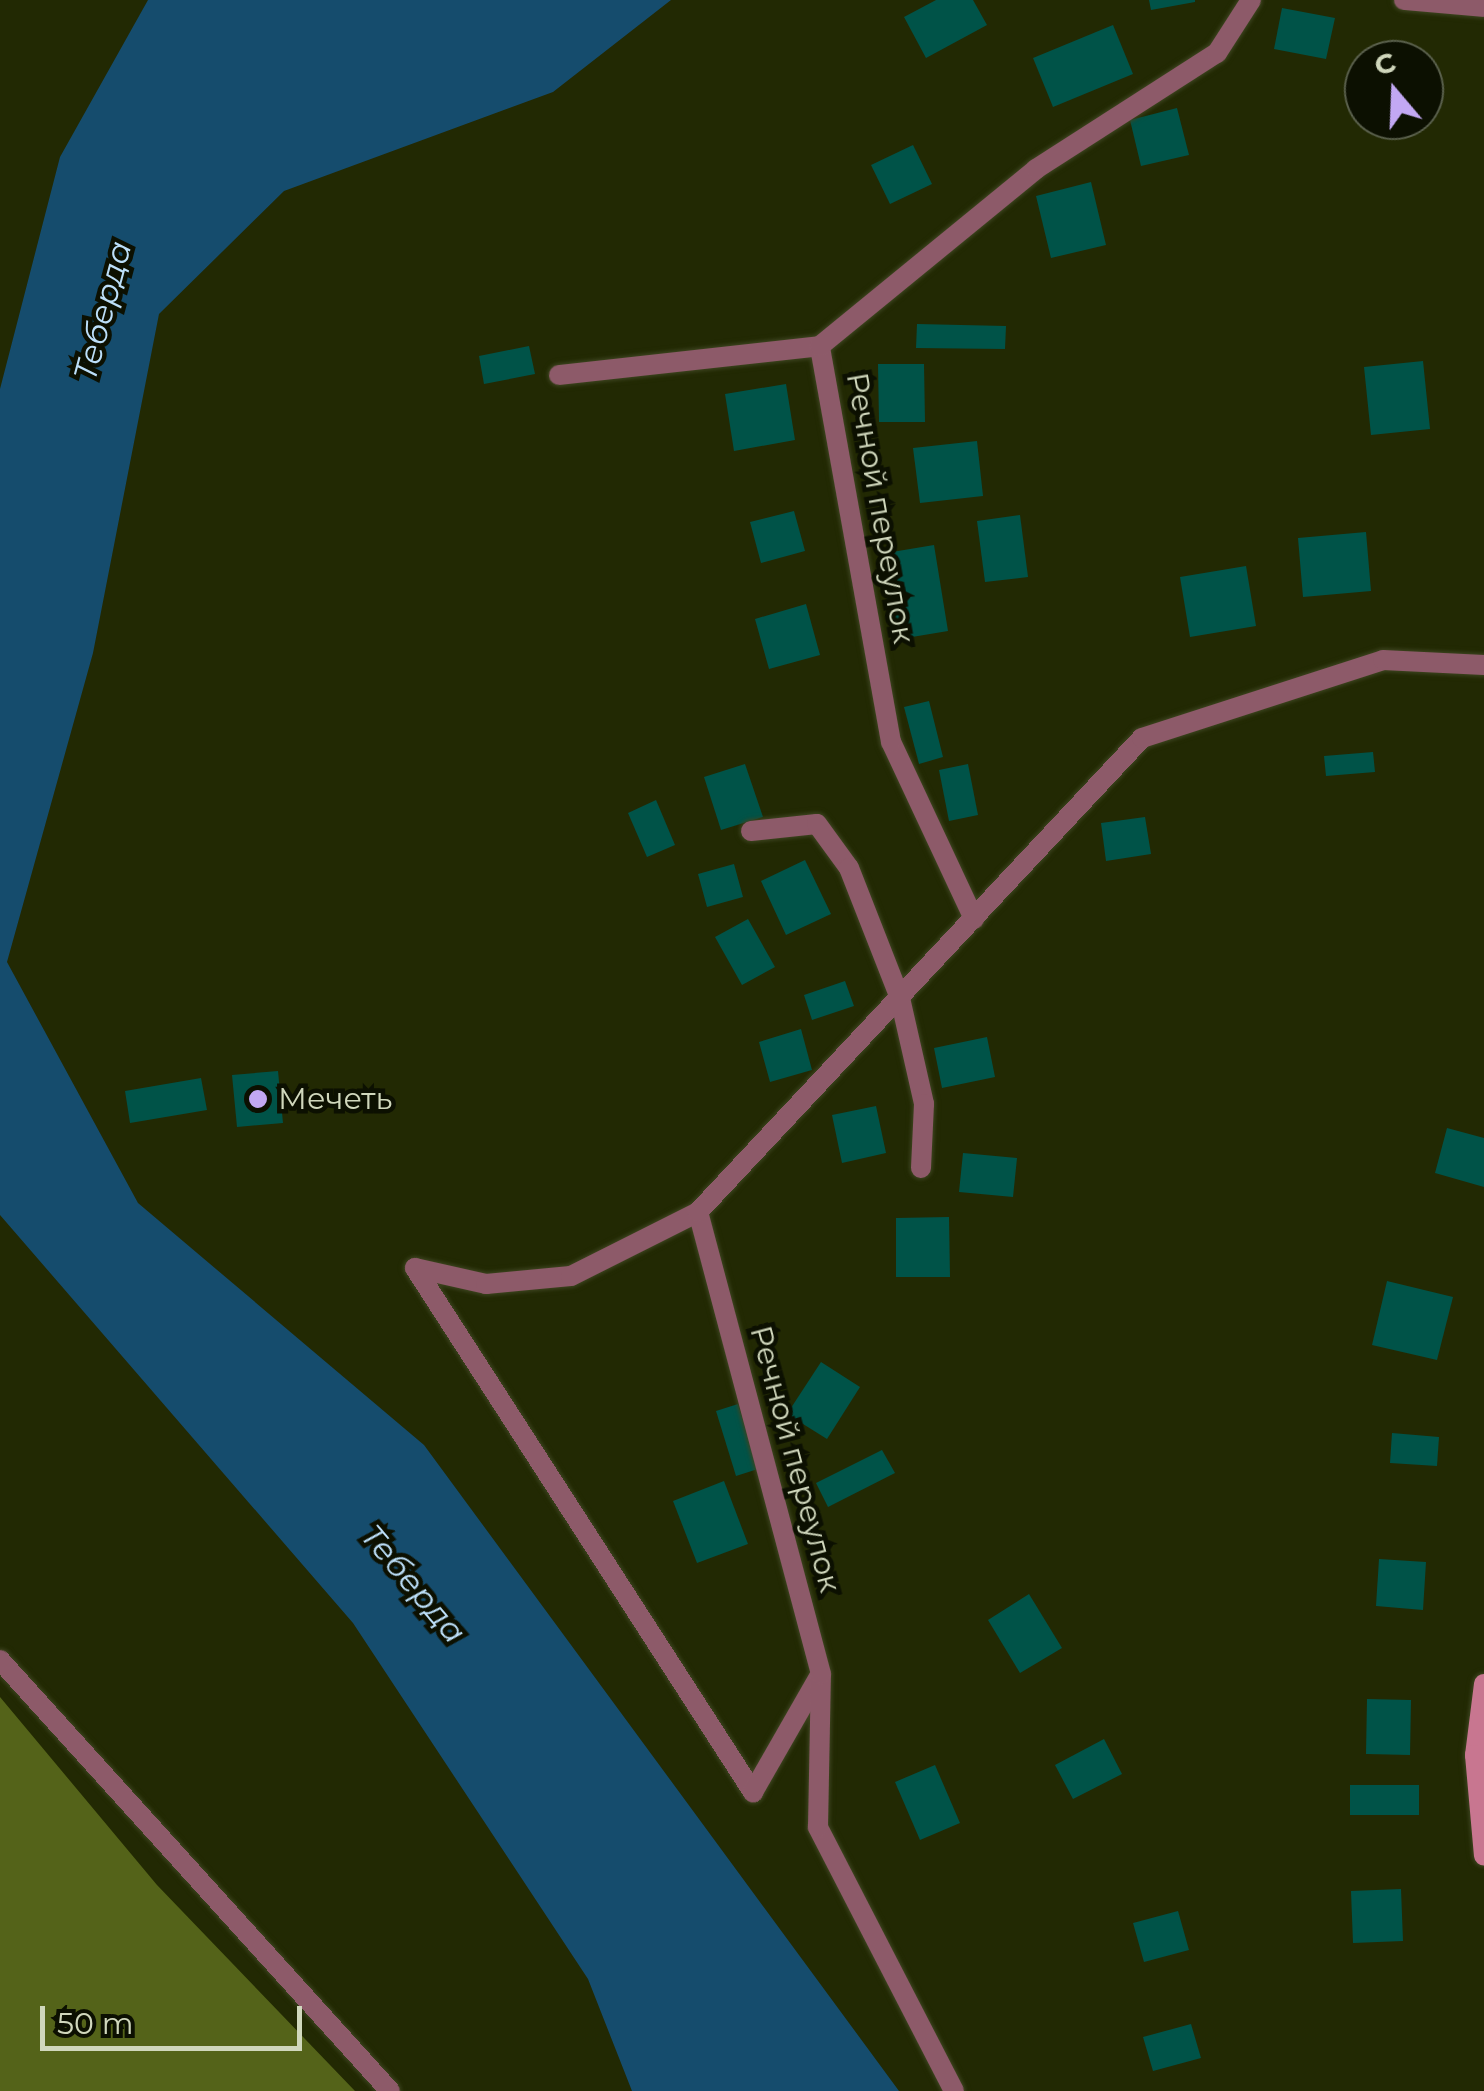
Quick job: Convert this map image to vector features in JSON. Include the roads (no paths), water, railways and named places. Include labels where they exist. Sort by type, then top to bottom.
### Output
[{"type":"main road","points":[[1484,1684],[1475,1754],[1484,1856]]},
{"type":"street","name":"Речной переулок","points":[[974,919],[891,742],[820,346],[1036,168],[1217,54],[1251,0]]},
{"type":"street","points":[[1404,0],[1484,7]]},
{"type":"street","points":[[559,374],[820,346]]},
{"type":"street","points":[[821,1674],[753,1792],[415,1268],[486,1284],[571,1276],[698,1212],[1142,738],[1383,660],[1484,665]]},
{"type":"street","points":[[751,831],[817,824],[850,868],[900,998],[924,1104],[921,1168]]},
{"type":"street","name":"Речной переулок","points":[[698,1212],[821,1674],[818,1827],[954,2091]]},
{"type":"street","points":[[0,1660],[390,2091]]},
{"type":"water","name":"Теберда","points":[[148,0],[671,0],[553,92],[284,191],[159,314],[93,653],[7,962],[138,1203],[424,1445],[899,2091],[632,2091],[588,1979],[353,1623],[0,1215],[0,389],[60,157]]},
{"type":"place","name":"Мечеть","points":[[258,1099]]}]
